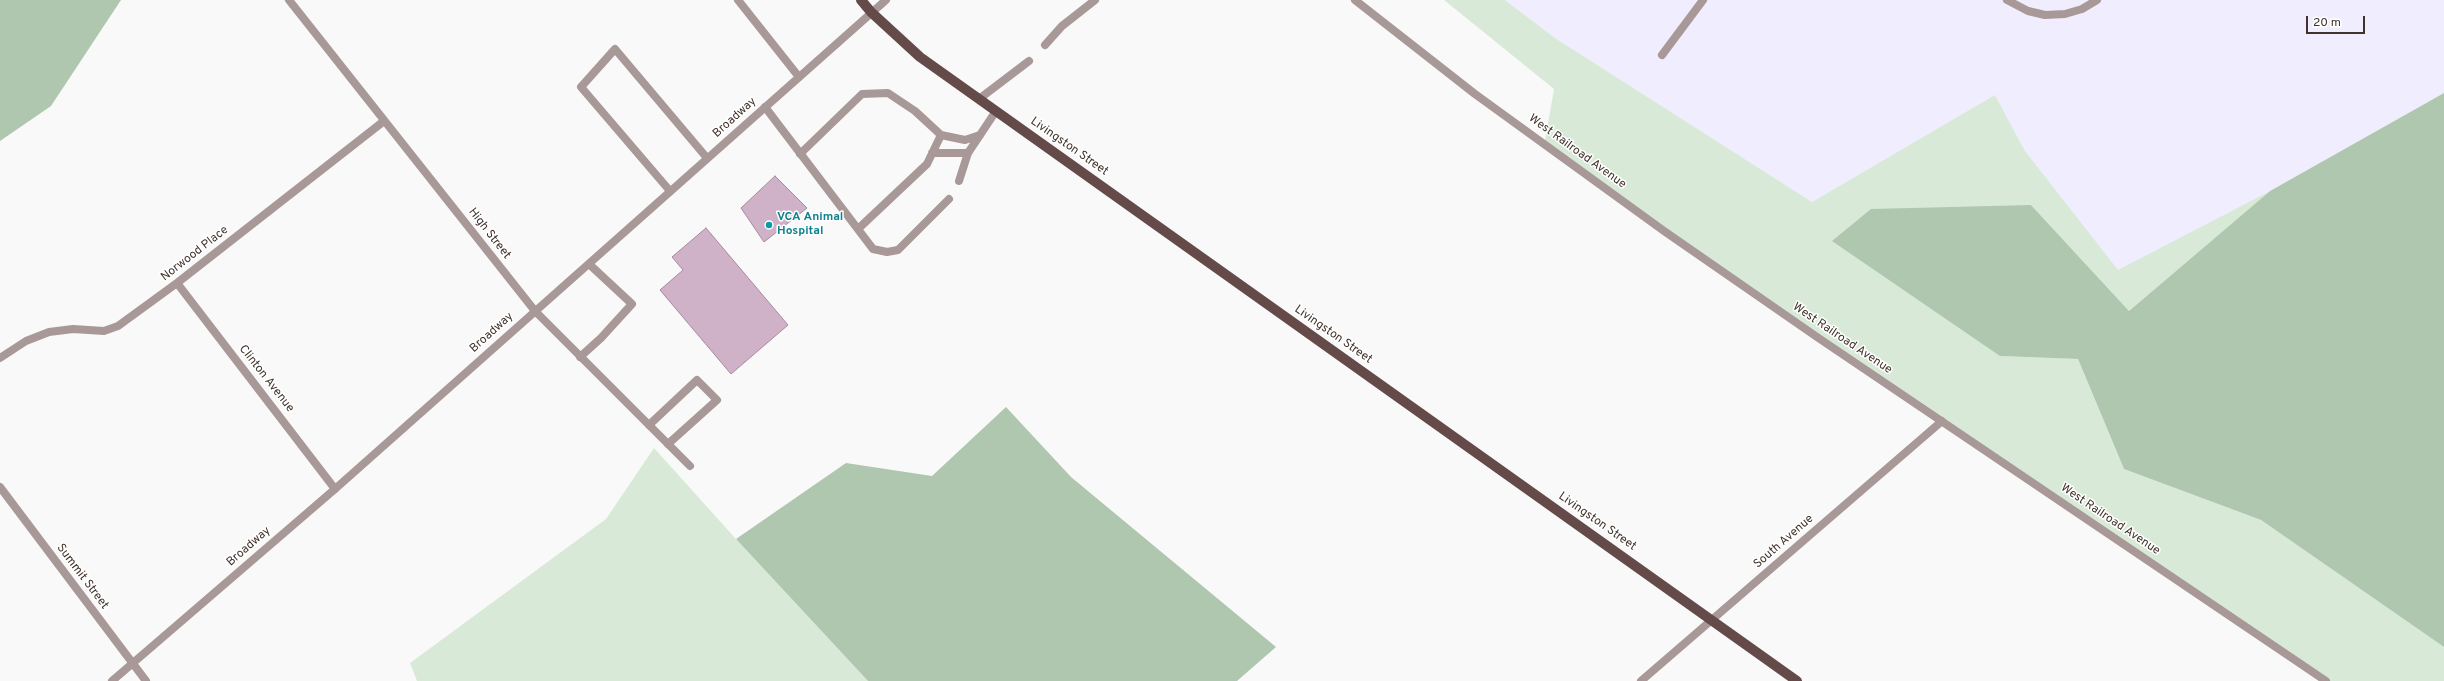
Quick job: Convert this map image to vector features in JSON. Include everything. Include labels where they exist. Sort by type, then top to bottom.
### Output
[{"type":"main road","name":"Livingston Street","points":[[861,0],[871,12],[920,57],[1797,681]]},
{"type":"street","name":"High Street","points":[[288,0],[535,311],[690,466]]},
{"type":"street","points":[[738,0],[799,76]]},
{"type":"street","name":"Broadway","points":[[112,681],[335,489],[886,0]]},
{"type":"street","points":[[1046,45],[1062,26],[1094,0]]},
{"type":"street","name":"West Railroad Avenue","points":[[1356,0],[1476,94],[1664,231],[1816,337],[2326,681]]},
{"type":"street","points":[[1662,55],[1703,0]]},
{"type":"street","points":[[2007,0],[2028,11],[2045,15],[2065,14],[2082,9],[2098,0]]},
{"type":"street","points":[[670,191],[581,87],[615,49],[707,158]]},
{"type":"street","points":[[979,99],[1029,61]]},
{"type":"street","points":[[800,154],[862,94],[888,93],[915,110],[941,135],[966,140],[980,135]]},
{"type":"street","points":[[765,107],[873,249],[887,252],[898,250],[949,199]]},
{"type":"street","points":[[959,181],[968,153],[996,111]]},
{"type":"street","name":"Norwood Place","points":[[0,358],[26,341],[49,332],[73,329],[104,331],[118,326],[177,283],[384,121]]},
{"type":"street","points":[[858,229],[927,164],[941,135]]},
{"type":"street","points":[[932,153],[968,153]]},
{"type":"street","points":[[580,357],[601,338],[632,304],[589,264]]},
{"type":"street","name":"Clinton Avenue","points":[[177,283],[335,489]]},
{"type":"street","points":[[649,425],[697,380],[716,400],[668,444]]},
{"type":"street","name":"South Avenue","points":[[1641,681],[1942,421]]},
{"type":"street","name":"Summit Street","points":[[0,487],[146,681]]},
{"type":"shaded area","points":[[1505,0],[2444,0],[2444,93],[2270,191],[2118,271],[2025,151],[1995,96],[1812,202],[1555,38]]},
{"type":"green space","points":[[0,0],[121,0],[51,106],[0,141]]},
{"type":"green space","points":[[1444,0],[1505,0],[1555,38],[1812,202],[1995,95],[2025,151],[2118,270],[2270,191],[2129,311],[2031,205],[2000,356],[2078,359],[2124,469],[2261,520],[2444,647],[2444,681],[2319,681],[1593,178],[1545,141],[1554,89]]},
{"type":"green space","points":[[2444,93],[2444,647],[2261,520],[2124,469],[2078,359],[2000,356],[1832,241],[1871,209],[2031,205],[2129,311],[2270,191]]},
{"type":"green space","points":[[1006,407],[1071,477],[1276,647],[1237,681],[868,681],[736,539],[846,463],[932,476]]},
{"type":"green space","points":[[654,448],[868,681],[417,681],[410,663],[606,519]]},
{"type":"building","name":"VCA Animal Hospital","points":[[775,176],[807,208],[764,242],[741,208]]},
{"type":"building","points":[[706,228],[788,325],[731,374],[660,290],[683,270],[672,257]]},
{"type":"place","name":"VCA Animal Hospital","points":[[769,225]]}]
